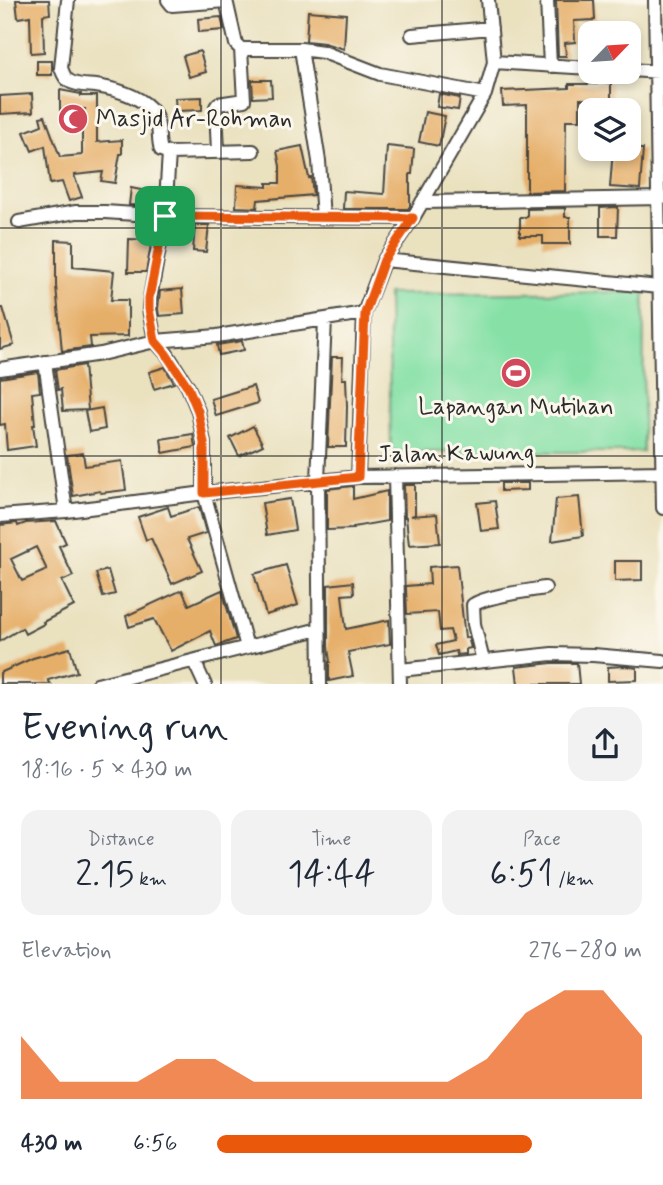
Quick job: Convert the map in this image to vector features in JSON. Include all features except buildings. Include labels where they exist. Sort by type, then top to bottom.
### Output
[{"type":"street","points":[[68,0],[61,68],[64,77],[77,84],[112,89],[146,105],[158,122],[161,150],[170,153],[253,151]]},
{"type":"street","points":[[168,0],[172,5],[226,1],[236,44],[241,49],[244,100],[218,104],[216,107],[218,152]]},
{"type":"street","points":[[358,477],[365,313],[384,260],[413,218],[485,94],[494,62],[488,0]]},
{"type":"street","points":[[547,0],[550,66]]},
{"type":"street","points":[[655,0],[659,72],[663,508]]},
{"type":"street","points":[[412,34],[491,28]]},
{"type":"street","points":[[241,49],[301,49],[323,52],[380,74],[485,94]]},
{"type":"street","points":[[301,49],[319,161],[323,218]]},
{"type":"street","points":[[494,62],[578,67]]},
{"type":"street","points":[[641,71],[659,72]]},
{"type":"street","points":[[170,153],[165,216],[149,309],[155,341],[188,387],[198,411],[204,453],[204,493],[247,647]]},
{"type":"street","points":[[422,202],[660,198]]},
{"type":"street","points":[[19,222],[76,212],[165,216],[413,218]]},
{"type":"street","points":[[384,260],[659,286]]},
{"type":"street","points":[[0,369],[101,354],[155,341],[217,336],[365,313]]},
{"type":"street","points":[[320,684],[318,480],[325,319]]},
{"type":"street","points":[[45,362],[66,511]]},
{"type":"street","name":"Jalan Kawung","points":[[0,516],[66,511],[358,477],[663,472]]},
{"type":"street","points":[[395,476],[400,684]]},
{"type":"street","points":[[483,661],[474,624],[473,605],[476,602],[545,588]]},
{"type":"street","points":[[97,684],[319,629]]},
{"type":"street","points":[[400,670],[552,654],[663,661]]},
{"type":"street","points":[[194,661],[205,684]]},
{"type":"green space","name":"Lapangan Mutihan","points":[[644,292],[643,452],[391,452],[388,294]]},
{"type":"place","name":"Masjid Ar-Rohman","points":[[73,119]]},
{"type":"place","name":"Lapangan Mutihan","points":[[516,373]]},
{"type":"route","points":[[165,216],[413,218],[384,260],[365,313],[358,477],[204,493],[204,443],[198,411],[188,387],[155,341],[149,309],[165,216]]}]
